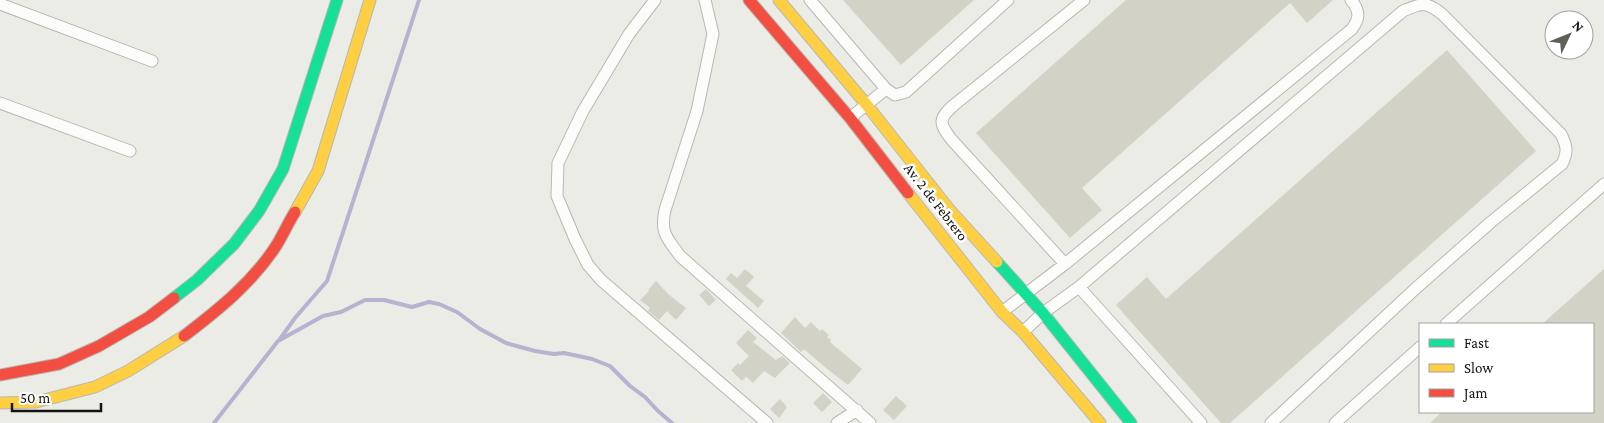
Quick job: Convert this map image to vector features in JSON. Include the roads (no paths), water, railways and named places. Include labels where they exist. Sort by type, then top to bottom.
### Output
[{"type":"main road","points":[[0,375],[58,364],[99,346],[148,317],[197,280],[234,244],[259,211],[283,169],[337,0]]},
{"type":"main road","points":[[0,403],[36,402],[95,387],[128,371],[176,342],[217,312],[248,281],[275,247],[318,171],[370,0]]},
{"type":"main road","name":"Av. 2 de Febrero","points":[[749,0],[850,118],[1002,312],[1023,332],[1100,423]]},
{"type":"main road","name":"Av. 2 de Febrero","points":[[779,0],[866,104],[948,208],[1043,314],[1131,423]]},
{"type":"street","points":[[655,0],[630,34],[583,111],[558,163],[557,196],[588,265],[601,280],[767,423]]},
{"type":"street","points":[[705,0],[712,34],[697,111],[665,210],[662,224],[666,237],[680,256],[870,423]]},
{"type":"street","points":[[810,0],[886,89],[895,95],[906,92],[1008,0]]},
{"type":"street","points":[[1065,264],[943,130],[941,122],[944,114],[954,105],[1084,0]]},
{"type":"street","points":[[1002,312],[1065,264],[1352,29],[1358,21],[1359,14],[1357,7],[1351,0]]},
{"type":"street","points":[[0,4],[152,61]]},
{"type":"street","points":[[1023,332],[1043,314],[1079,287],[1403,10],[1421,4],[1432,6],[1561,134],[1566,145],[1567,154],[1562,164],[1490,222],[1415,288],[1271,423]]},
{"type":"street","points":[[850,118],[886,89]]},
{"type":"street","points":[[0,104],[130,151]]},
{"type":"street","points":[[1447,323],[1604,184]]},
{"type":"street","points":[[1079,287],[1201,423]]},
{"type":"street","points":[[1335,423],[1419,348]]},
{"type":"street","points":[[837,423],[856,410]]},
{"type":"waterway","points":[[280,339],[295,318],[327,281],[419,0]]},
{"type":"waterway","points":[[214,423],[278,341],[323,316],[341,312],[365,300],[384,300],[412,307],[429,302],[439,304],[457,312],[480,329],[506,343],[535,351],[554,354],[564,353],[592,359],[610,366],[672,423]]}]
